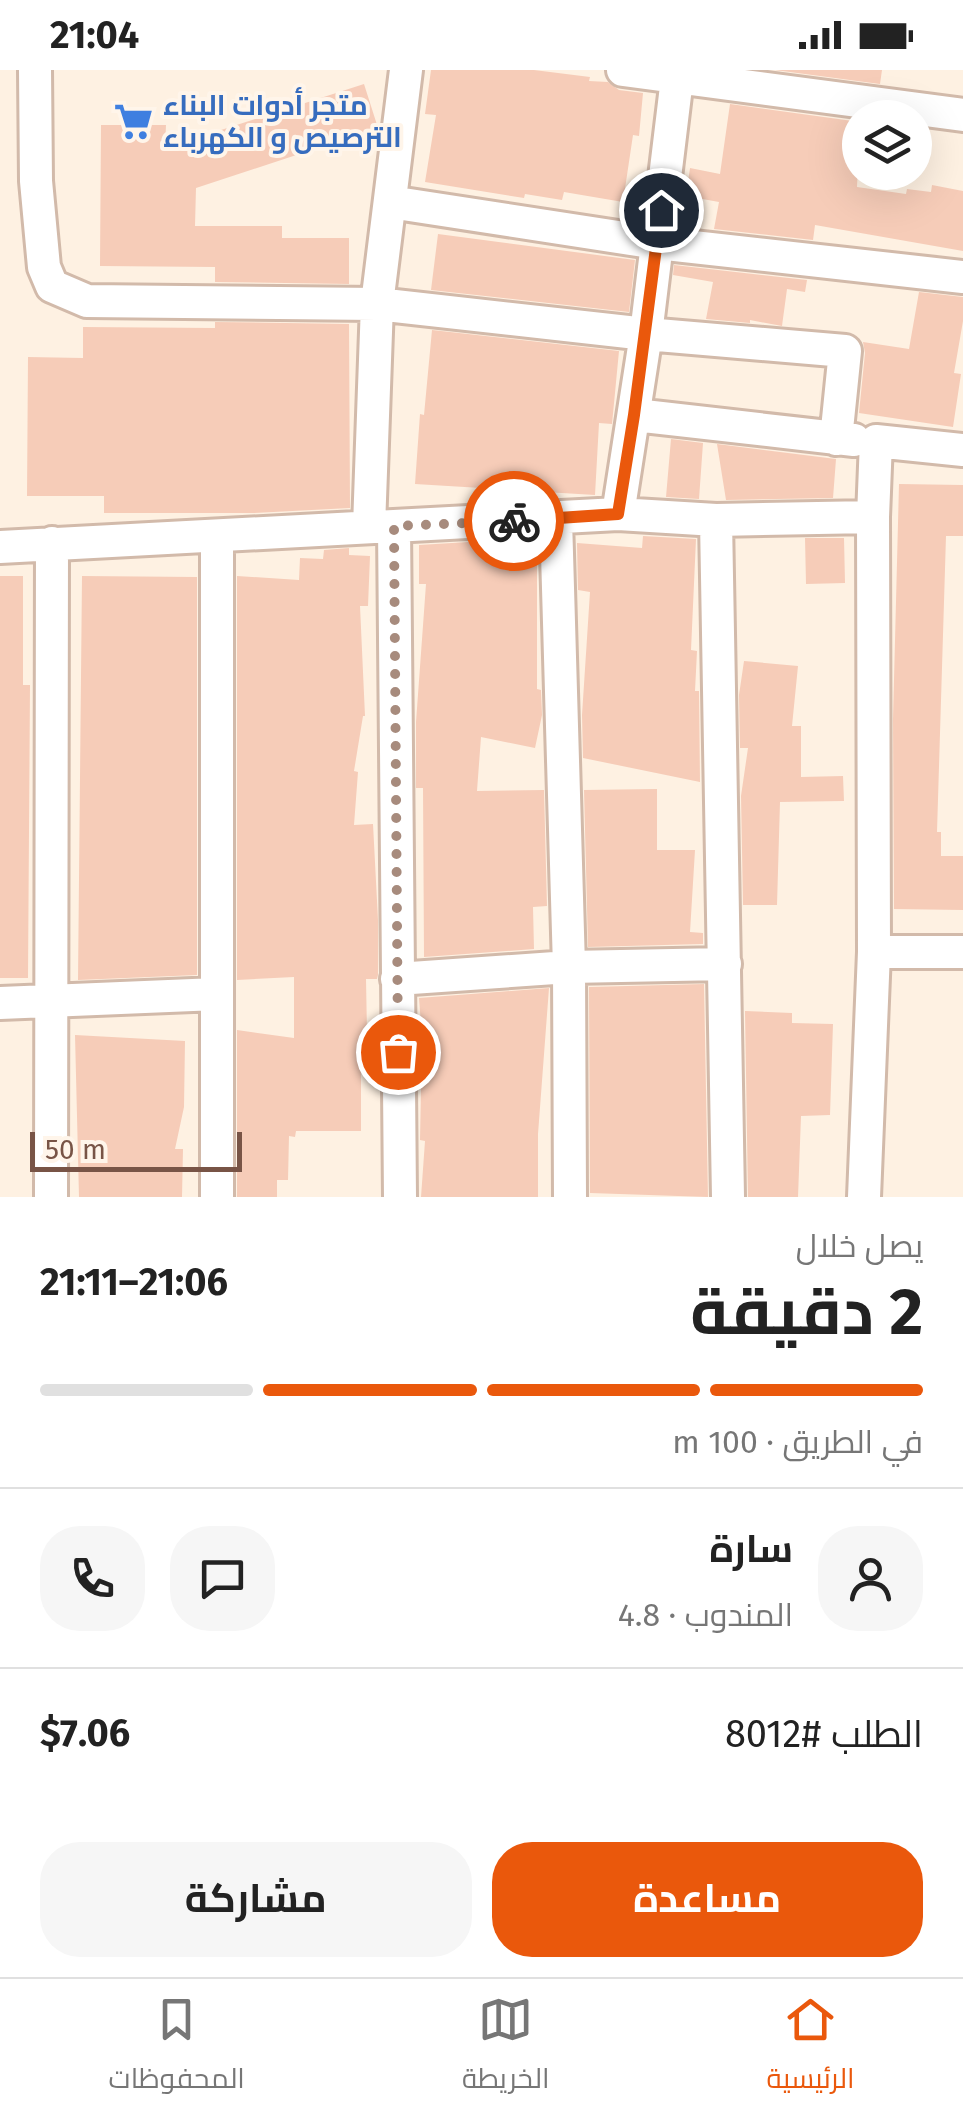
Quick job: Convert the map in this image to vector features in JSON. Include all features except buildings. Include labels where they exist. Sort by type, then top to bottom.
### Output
[{"type":"street","points":[[35,70],[36,181],[44,267],[52,286],[86,301],[377,304],[845,351],[836,439]]},
{"type":"street","points":[[400,1197],[377,304],[406,70]]},
{"type":"street","points":[[622,70],[677,73],[963,115]]},
{"type":"street","points":[[618,514],[646,334],[677,73]]},
{"type":"street","points":[[390,202],[657,244],[963,276]]},
{"type":"street","points":[[634,415],[963,450]]},
{"type":"street","points":[[864,1197],[874,952],[876,441]]},
{"type":"street","points":[[0,547],[618,514],[716,520],[873,517]]},
{"type":"street","points":[[556,519],[569,967],[570,1197]]},
{"type":"street","points":[[716,520],[728,1197]]},
{"type":"street","points":[[217,537],[218,1197]]},
{"type":"street","points":[[51,1197],[52,544]]},
{"type":"street","points":[[874,952],[963,952]]},
{"type":"street","points":[[397,979],[569,967],[726,964]]},
{"type":"street","points":[[0,1003],[217,994]]},
{"type":"way so far","points":[[398,1052],[394,526],[514,521]]},
{"type":"place","name":"متجر أدوات البناء الترصيص و الكهرباء","points":[[133,121]]},
{"type":"route","points":[[514,521],[618,514],[661,210]]}]
